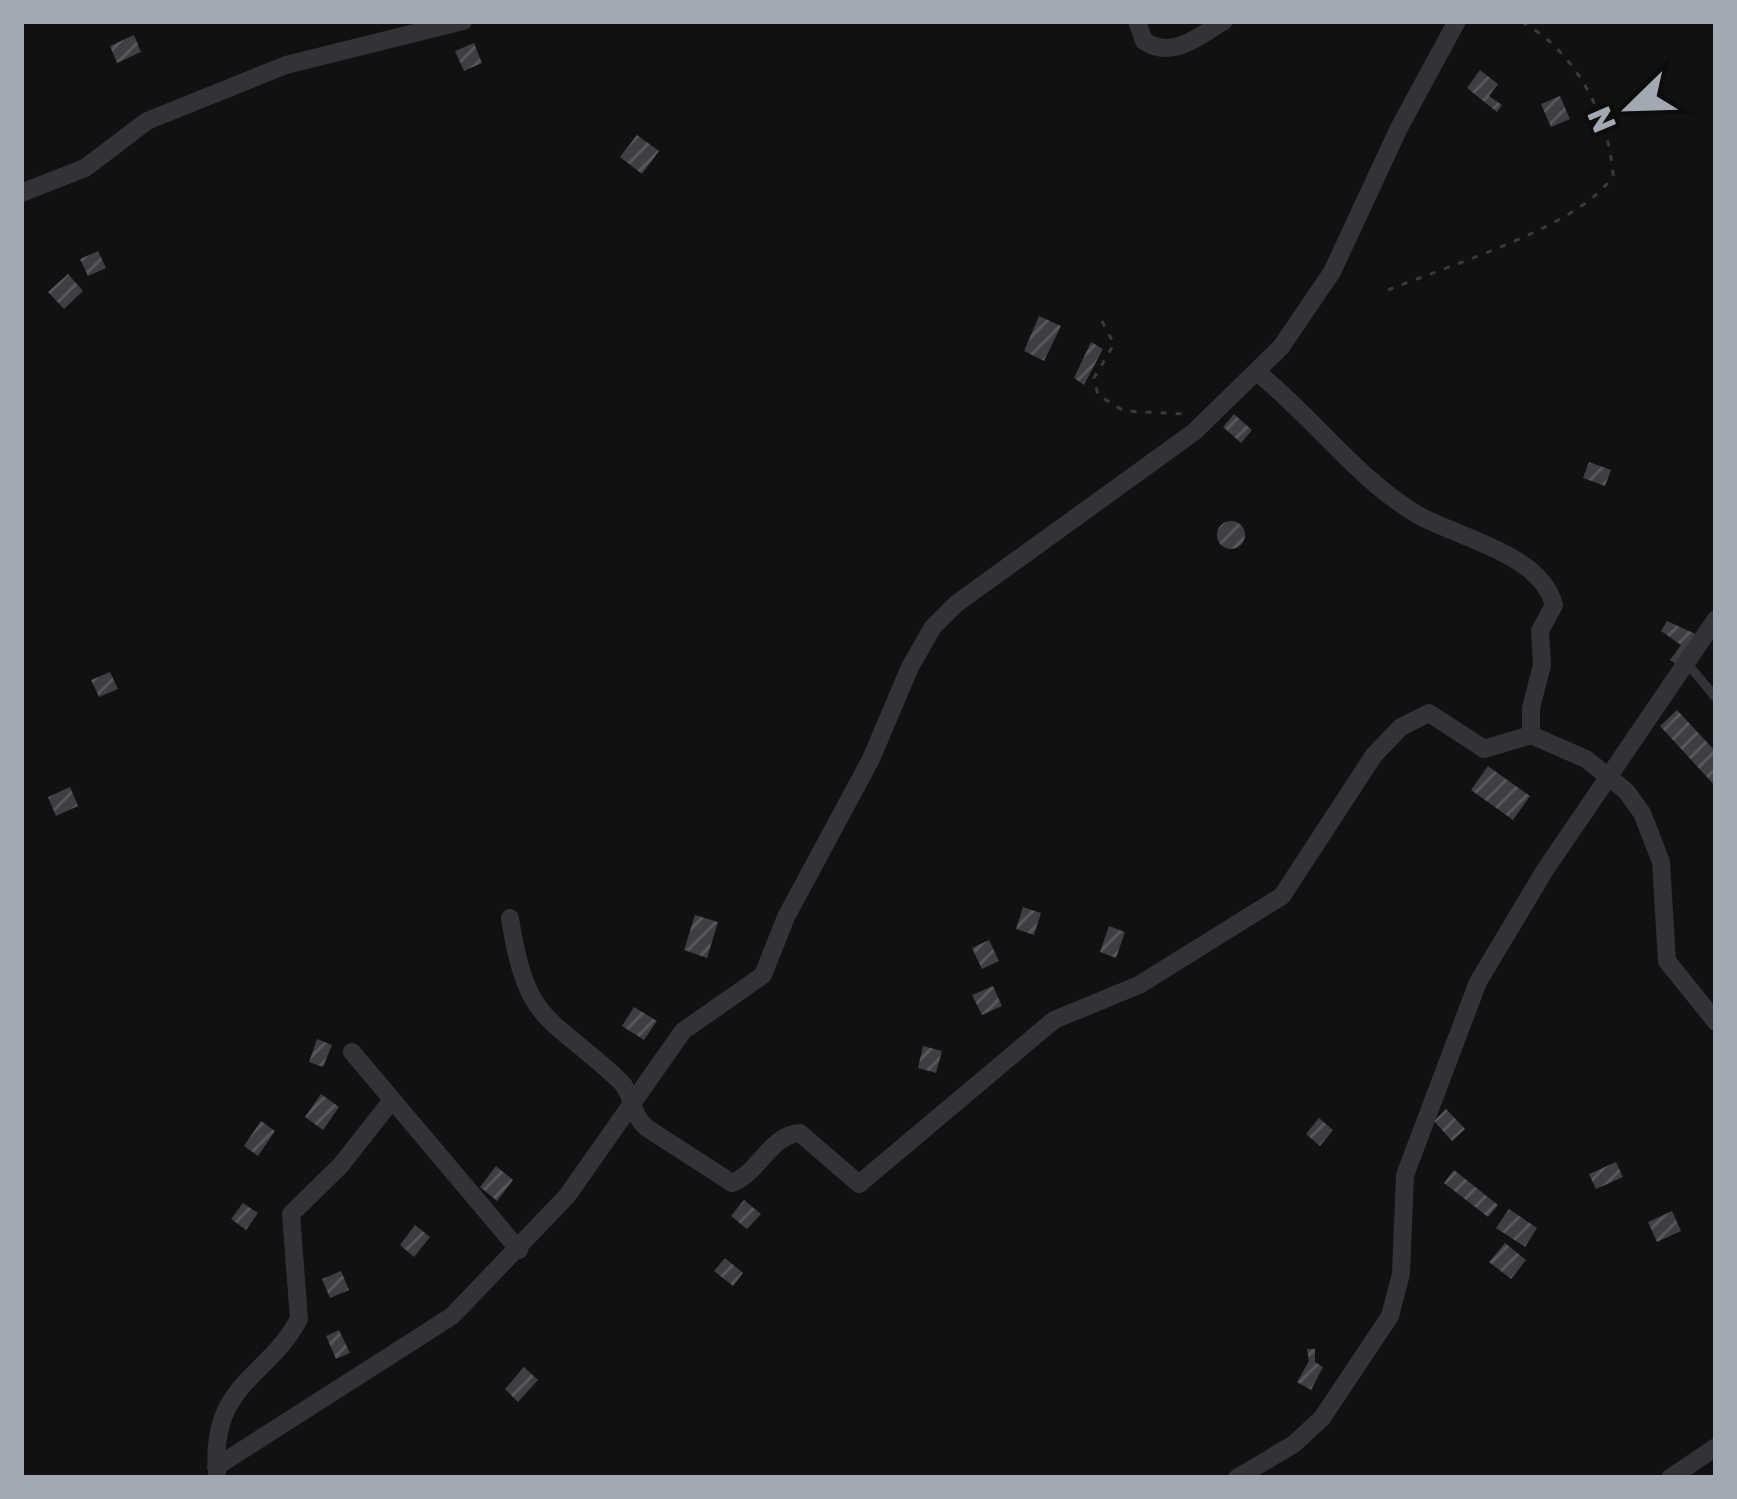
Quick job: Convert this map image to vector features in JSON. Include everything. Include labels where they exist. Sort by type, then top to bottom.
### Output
[{"type":"street","points":[[21,193],[85,168],[147,121],[286,64],[464,21]]},
{"type":"street","points":[[1137,21],[1144,41],[1161,50],[1180,46],[1224,21]]},
{"type":"street","points":[[216,1473],[426,1336],[519,1250],[567,1196],[682,1031],[763,975],[933,627],[956,604],[1217,413],[1258,373],[1332,272],[1399,128],[1457,21]]},
{"type":"street","points":[[1258,373],[1383,491],[1422,517],[1520,564],[1549,591],[1554,605],[1540,631],[1542,665],[1531,708],[1532,735]]},
{"type":"street","points":[[1237,1478],[1294,1444],[1322,1418],[1390,1316],[1401,1274],[1405,1175],[1427,1105],[1452,1059],[1486,967],[1716,620]]},
{"type":"street","points":[[510,918],[520,975],[534,1008],[623,1084],[647,1128],[732,1183],[795,1132],[810,1140],[852,1184],[864,1183],[895,1150],[946,1116],[1054,1020],[1138,985],[1282,896],[1374,754],[1412,718],[1437,716],[1484,749],[1532,735],[1586,759],[1610,777],[1642,813],[1658,848],[1667,961],[1716,1022]]},
{"type":"street","points":[[352,1052],[519,1250]]},
{"type":"street","points":[[216,1473],[221,1428],[237,1389],[298,1319],[291,1214],[341,1165],[392,1100]]},
{"type":"street","points":[[1670,1478],[1716,1447]]},
{"type":"lane","points":[[1686,662],[1716,698]]},
{"type":"path","points":[[1388,290],[1545,229],[1588,202],[1613,175],[1601,119],[1582,82],[1556,46],[1520,21]]},
{"type":"path","points":[[1102,321],[1114,344],[1093,385],[1107,403],[1137,413],[1217,413]]},
{"type":"building","points":[[134,35],[141,52],[117,63],[110,46]]},
{"type":"building","points":[[474,43],[482,63],[464,71],[455,51]]},
{"type":"building","points":[[1480,70],[1498,84],[1489,96],[1502,105],[1497,112],[1467,88]]},
{"type":"building","points":[[1560,96],[1570,119],[1551,127],[1541,104]]},
{"type":"building","points":[[637,135],[659,151],[642,174],[620,157]]},
{"type":"building","points":[[98,251],[106,268],[88,276],[80,259]]},
{"type":"building","points":[[68,274],[83,291],[64,309],[48,292]]},
{"type":"building","points":[[1039,316],[1061,326],[1044,361],[1024,351]]},
{"type":"building","points":[[1091,342],[1103,349],[1084,385],[1074,378]]},
{"type":"building","points":[[1234,414],[1252,430],[1241,443],[1223,427]]},
{"type":"building","points":[[1589,462],[1611,470],[1605,486],[1583,478]]},
{"type":"building","points":[[1231,521],[1241,525],[1245,535],[1241,545],[1231,549],[1221,545],[1217,535],[1221,525]]},
{"type":"building","points":[[1667,621],[1700,636],[1682,668],[1670,660],[1681,645],[1661,631]]},
{"type":"building","points":[[110,672],[118,689],[99,697],[91,680]]},
{"type":"building","points":[[1677,710],[1716,752],[1716,787],[1660,726]]},
{"type":"building","points":[[1488,766],[1530,796],[1513,820],[1471,790]]},
{"type":"building","points":[[70,787],[78,806],[56,816],[48,797]]},
{"type":"building","points":[[1023,907],[1041,913],[1034,935],[1016,929]]},
{"type":"building","points":[[695,915],[718,922],[707,958],[684,950]]},
{"type":"building","points":[[1109,926],[1125,932],[1116,958],[1100,952]]},
{"type":"building","points":[[989,940],[999,961],[982,969],[972,948]]},
{"type":"building","points":[[993,986],[1002,1006],[982,1015],[972,995]]},
{"type":"building","points":[[634,1007],[657,1021],[644,1040],[622,1026]]},
{"type":"building","points":[[317,1039],[332,1045],[323,1067],[309,1062]]},
{"type":"building","points":[[923,1046],[942,1051],[936,1073],[918,1068]]},
{"type":"building","points":[[321,1094],[339,1107],[323,1130],[305,1117]]},
{"type":"building","points":[[1446,1109],[1465,1129],[1452,1141],[1434,1121]]},
{"type":"building","points":[[1319,1118],[1333,1130],[1320,1146],[1306,1134]]},
{"type":"building","points":[[261,1121],[275,1131],[258,1156],[244,1146]]},
{"type":"building","points":[[1616,1162],[1623,1177],[1596,1189],[1589,1174]]},
{"type":"building","points":[[496,1166],[513,1180],[497,1201],[480,1187]]},
{"type":"building","points":[[1454,1170],[1498,1205],[1488,1217],[1444,1183]]},
{"type":"building","points":[[744,1200],[761,1214],[747,1229],[731,1216]]},
{"type":"building","points":[[243,1203],[258,1213],[246,1230],[231,1219]]},
{"type":"building","points":[[1509,1209],[1537,1228],[1525,1247],[1496,1228]]},
{"type":"building","points":[[1672,1211],[1681,1231],[1657,1242],[1648,1222]]},
{"type":"building","points":[[415,1225],[430,1237],[414,1257],[400,1245]]},
{"type":"building","points":[[1505,1243],[1526,1260],[1511,1279],[1489,1262]]},
{"type":"building","points":[[725,1258],[743,1273],[733,1286],[714,1271]]},
{"type":"building","points":[[341,1271],[349,1290],[330,1298],[322,1279]]},
{"type":"building","points":[[339,1330],[350,1353],[336,1359],[326,1336]]},
{"type":"building","points":[[1307,1349],[1315,1349],[1315,1362],[1323,1367],[1311,1390],[1297,1382],[1309,1361]]},
{"type":"building","points":[[524,1367],[538,1380],[518,1402],[505,1389]]}]
